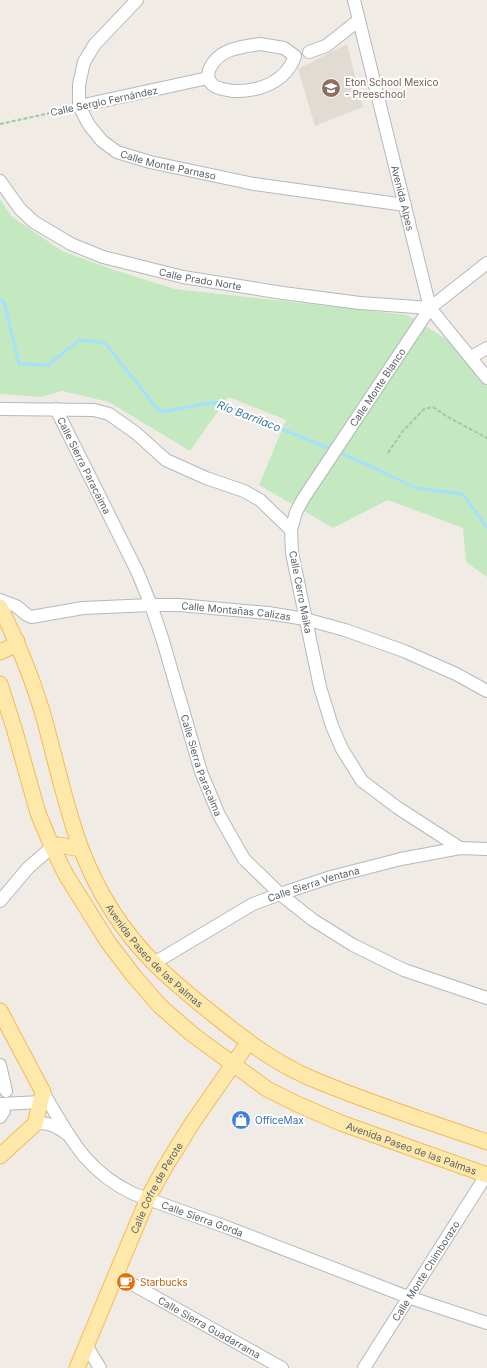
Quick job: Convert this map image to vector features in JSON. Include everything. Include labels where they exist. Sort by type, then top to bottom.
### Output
[{"type":"main road","name":"Avenida Paseo de las Palmas","points":[[0,607],[17,641],[28,668],[42,711],[61,787],[81,849],[96,882],[107,901],[127,931],[154,963],[196,1001],[248,1043],[284,1064],[349,1094],[487,1142]]},
{"type":"main road","points":[[0,652],[11,647],[17,641]]},
{"type":"main road","name":"Avenida Paseo de las Palmas","points":[[0,684],[38,813],[52,848],[83,904],[108,942],[133,975],[160,1006],[192,1034],[267,1089],[341,1123],[487,1175]]},
{"type":"main road","points":[[52,848],[59,845],[81,849]]},
{"type":"main road","name":"Calle Sierra Gorda","points":[[0,1011],[42,1097]]},
{"type":"main road","name":"Calle Cofre de Perote","points":[[77,1368],[148,1198],[193,1122],[248,1043]]},
{"type":"main road","points":[[0,1156],[35,1124],[42,1097]]},
{"type":"street","name":"Calle Monte Parnaso","points":[[137,0],[95,44],[84,62],[79,85],[80,106],[89,125],[102,141],[117,152],[150,162],[254,184],[405,205]]},
{"type":"street","name":"Avenida Alpes","points":[[358,2],[359,20],[430,308],[487,378]]},
{"type":"street","points":[[309,52],[326,46],[359,20]]},
{"type":"street","points":[[260,44],[274,45],[284,48],[296,56],[292,66],[285,74],[272,84],[259,88],[244,91],[219,88],[212,84],[208,78],[208,72],[213,61],[224,52],[239,47],[260,44]]},
{"type":"street","name":"Calle Sergio Fernández","points":[[80,106],[208,78]]},
{"type":"street","name":"Calle Prado Norte","points":[[0,180],[20,209],[34,222],[71,244],[103,256],[183,277],[283,294],[360,303],[430,308]]},
{"type":"street","name":"Calle Monte Blanco","points":[[291,530],[299,505],[430,308],[487,263]]},
{"type":"street","points":[[471,357],[487,348]]},
{"type":"street","points":[[0,409],[94,410],[109,414],[136,434],[166,460],[206,478],[244,491],[260,500],[291,530]]},
{"type":"street","name":"Calle Sierra Paracaima","points":[[56,409],[138,571],[163,641],[201,772],[219,815],[244,858],[280,894],[313,920],[352,945],[404,970],[487,998]]},
{"type":"street","name":"Calle Cerro Maika","points":[[291,530],[292,553],[320,687],[332,726],[342,750],[362,780],[398,808],[460,848]]},
{"type":"street","name":"Calle Montañas Calizas","points":[[0,600],[16,606],[27,616],[31,617],[83,608],[179,605],[268,613],[305,619],[345,630],[404,651],[456,674],[487,691]]},
{"type":"street","points":[[0,901],[28,868],[52,848]]},
{"type":"street","name":"Calle Sierra Ventana","points":[[154,963],[253,904],[280,894],[330,877],[394,860],[460,848],[487,849]]},
{"type":"street","points":[[0,1065],[6,1091]]},
{"type":"street","points":[[1,1111],[42,1097]]},
{"type":"street","name":"Calle Sierra Gorda","points":[[42,1097],[88,1161],[106,1178],[119,1187],[408,1296],[487,1323]]},
{"type":"street","points":[[35,1124],[43,1122],[52,1125],[69,1136]]},
{"type":"street","name":"Calle Monte Chimborazo","points":[[364,1368],[408,1296],[487,1175]]},
{"type":"street","name":"Calle Sierra Guadarrama","points":[[116,1275],[282,1368]]},
{"type":"street","points":[[86,1345],[100,1368]]},
{"type":"path","name":"Calle Sergio Fernández","points":[[0,124],[80,106]]},
{"type":"path","points":[[388,453],[402,432],[424,409],[433,407],[446,416],[487,438]]},
{"type":"shaded area","name":"Eton School Mexico - Preeschool","points":[[347,44],[363,107],[315,126],[298,69]]},
{"type":"green space","points":[[0,199],[11,216],[62,251],[111,269],[175,289],[407,315],[448,340],[487,386],[487,577],[466,562],[463,528],[388,500],[333,528],[259,485],[286,420],[228,397],[190,451],[109,402],[62,391],[40,397],[0,394]]},
{"type":"waterway","name":"Río Barrilaco","points":[[0,300],[4,302],[19,364],[48,365],[79,340],[105,343],[160,412],[216,402],[333,450]]},
{"type":"waterway","name":"Río Barrilaco","points":[[338,452],[416,488],[463,494],[487,528]]},
{"type":"place","name":"Eton School Mexico - Preeschool","points":[[331,88]]},
{"type":"place","name":"OfficeMax","points":[[241,1120]]},
{"type":"place","name":"Starbucks","points":[[126,1282]]}]
